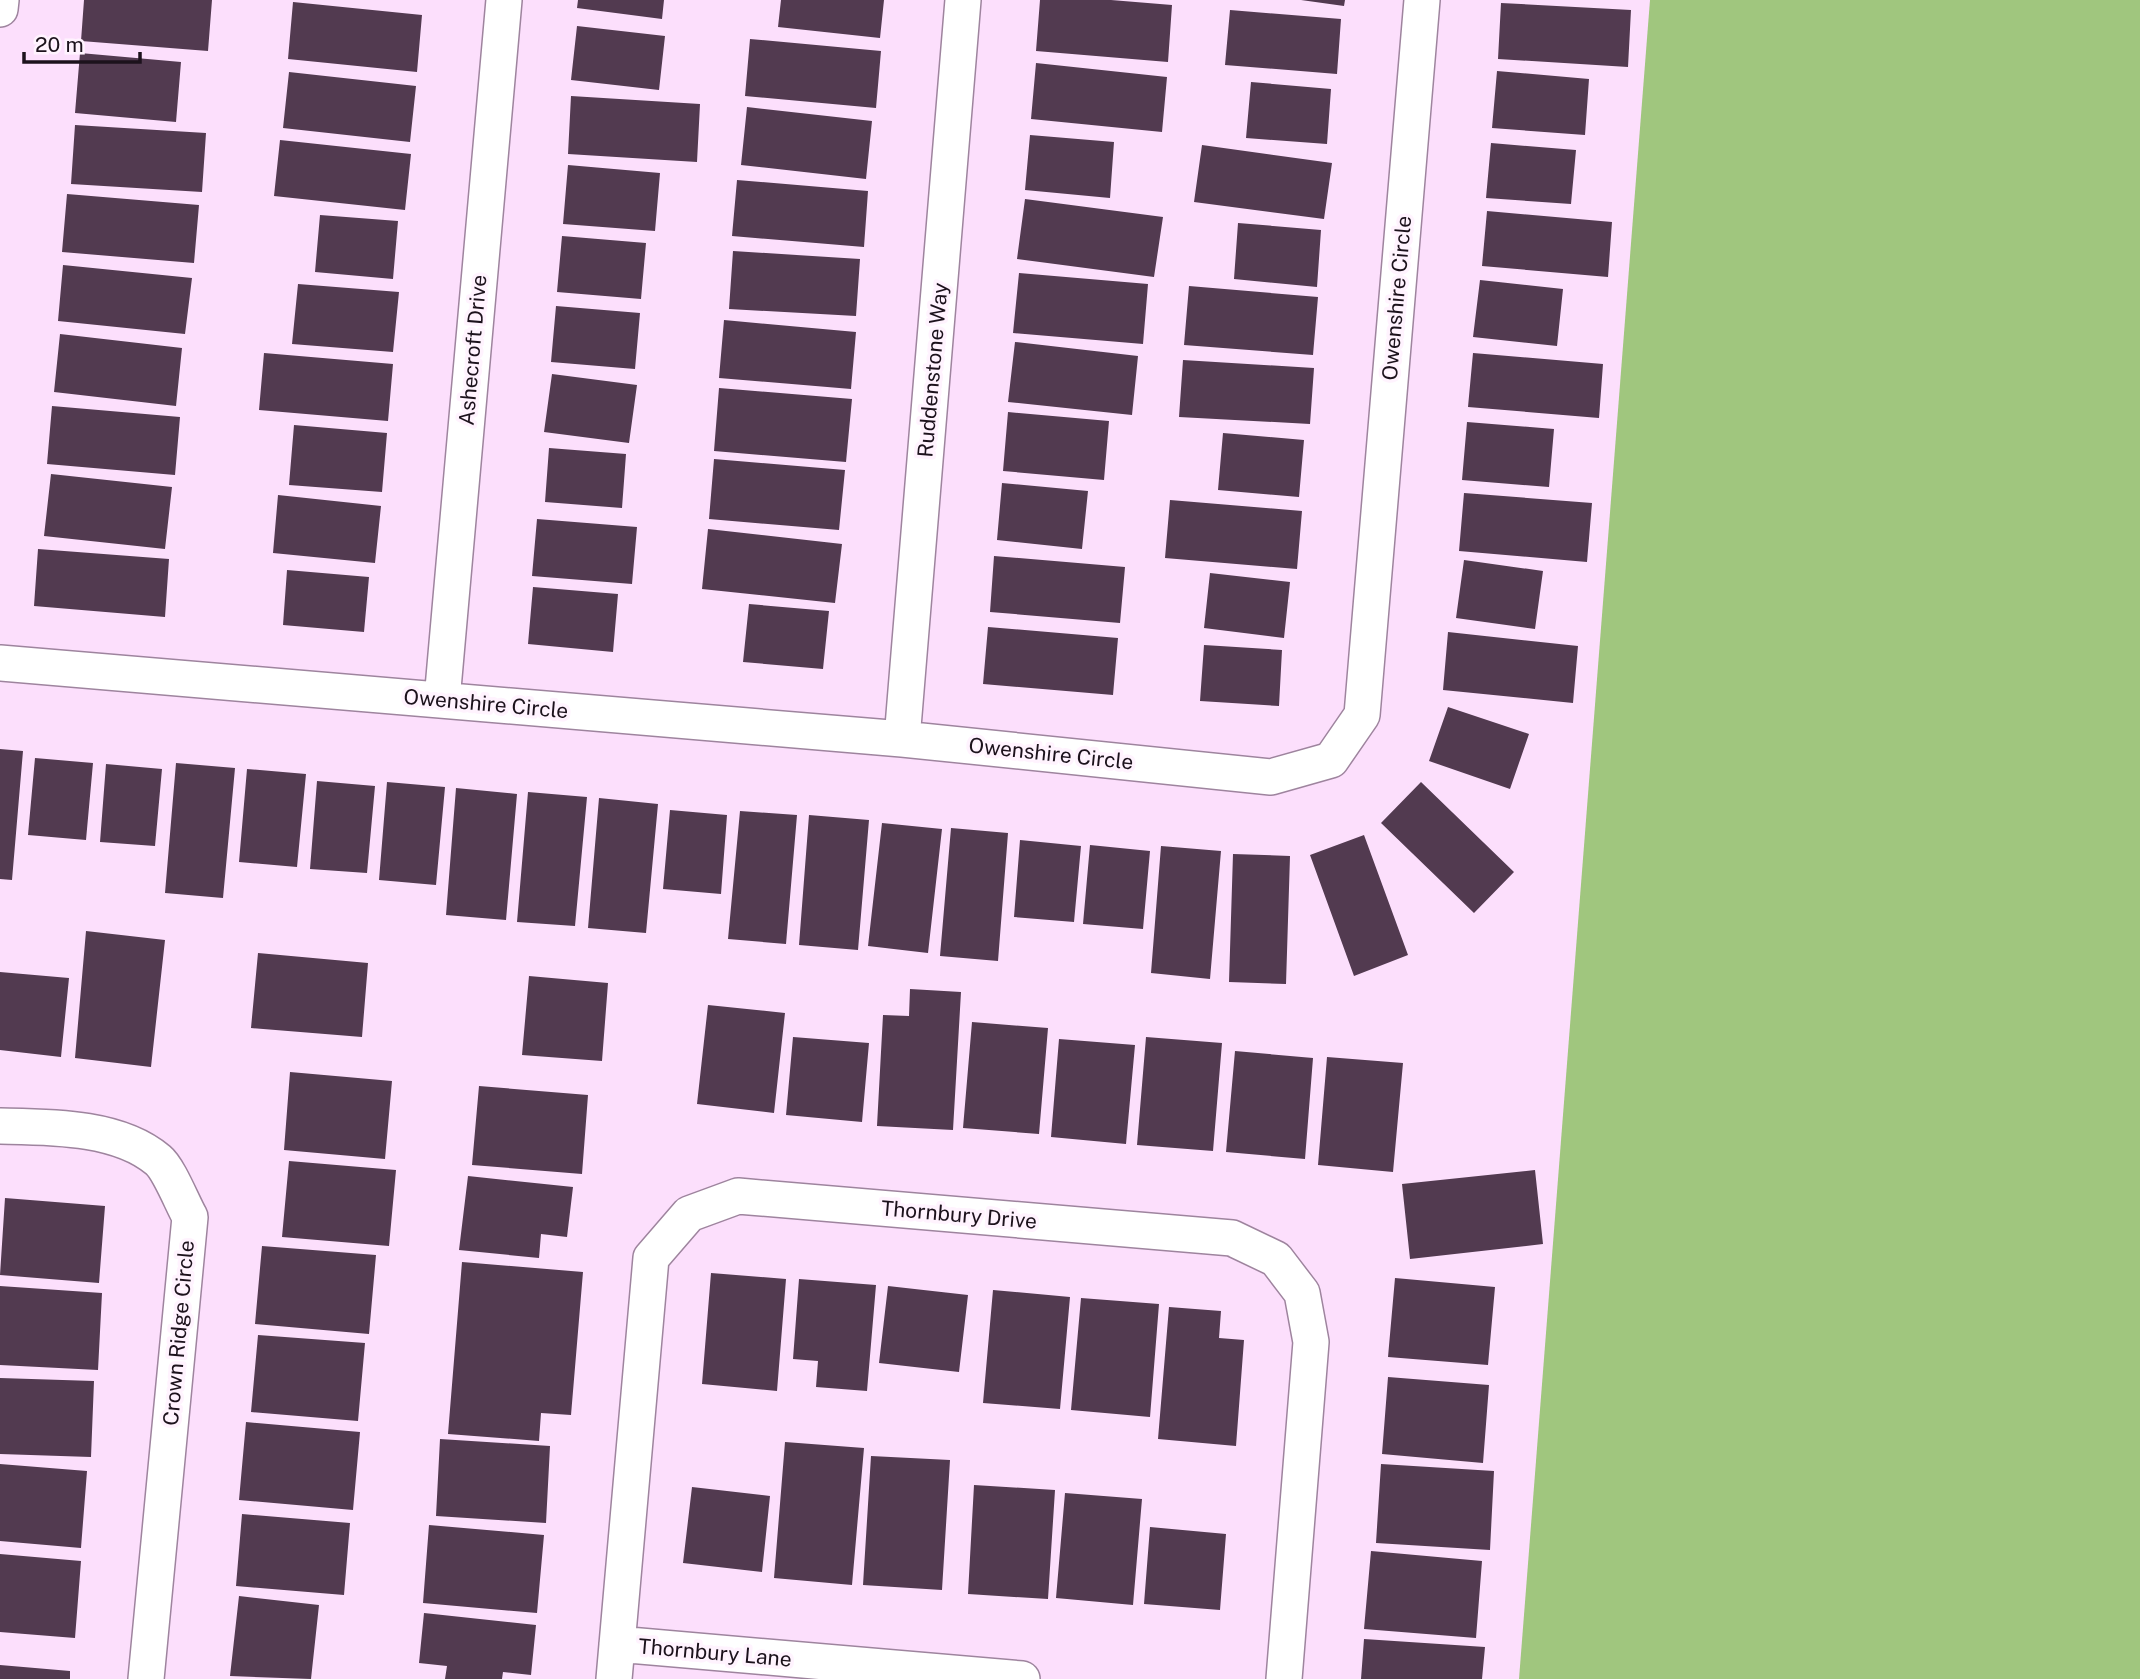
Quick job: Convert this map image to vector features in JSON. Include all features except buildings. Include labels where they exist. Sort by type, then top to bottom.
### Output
[{"type":"street","points":[[0,9],[1,0]]},
{"type":"street","name":"Ashecroft Drive","points":[[442,700],[504,0]]},
{"type":"street","name":"Ruddenstone Way","points":[[902,739],[963,0]]},
{"type":"street","name":"Owenshire Circle","points":[[0,663],[902,739],[1271,777],[1331,760],[1362,715],[1422,0]]},
{"type":"street","name":"Crown Ridge Circle","points":[[0,1126],[62,1127],[118,1139],[160,1161],[190,1217],[146,1679]]},
{"type":"street","name":"Thornbury Drive","points":[[614,1679],[651,1258],[689,1214],[738,1196],[1232,1238],[1276,1259],[1302,1293],[1311,1342],[1284,1679]]},
{"type":"street","name":"Thornbury Lane","points":[[617,1644],[1021,1679]]},
{"type":"green space","points":[[1650,0],[2140,0],[2140,1679],[1519,1679]]}]
